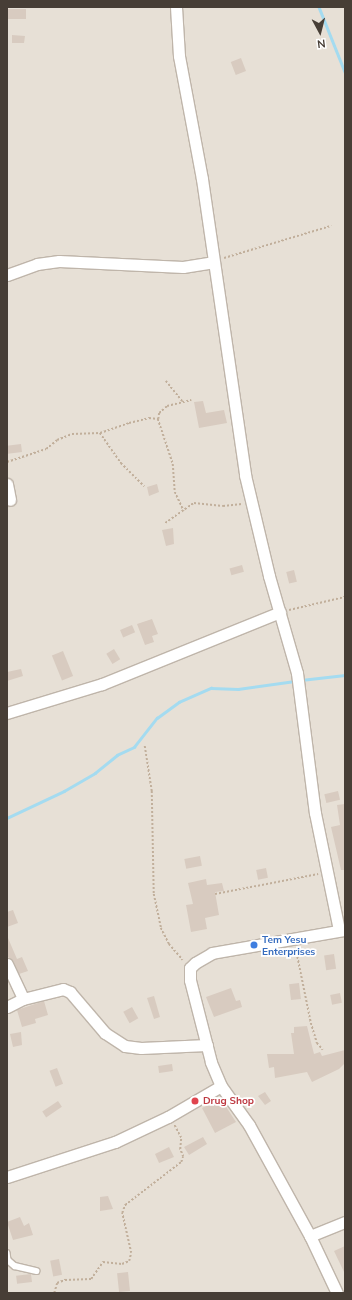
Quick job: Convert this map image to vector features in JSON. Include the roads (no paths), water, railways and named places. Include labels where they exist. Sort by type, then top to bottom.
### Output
[{"type":"street","points":[[176,7],[179,56],[202,179],[212,262],[250,502],[299,686],[315,813],[326,872],[342,930],[294,940],[212,953],[190,968],[190,980],[207,1045],[221,1086],[249,1125],[310,1236],[337,1293]]},
{"type":"street","points":[[7,275],[37,264],[59,261],[183,267],[212,262]]},
{"type":"street","points":[[7,484],[10,500]]},
{"type":"street","points":[[7,713],[35,707],[102,684],[280,612]]},
{"type":"street","points":[[7,964],[23,999]]},
{"type":"street","points":[[7,1007],[23,999],[55,990],[70,992],[106,1033],[125,1046],[142,1048],[207,1045]]},
{"type":"street","points":[[7,1177],[115,1142],[168,1116],[221,1086]]},
{"type":"street","points":[[310,1236],[345,1222]]},
{"type":"lane","points":[[7,1253],[8,1260],[15,1266],[36,1271]]},
{"type":"waterway","points":[[319,7],[345,72]]},
{"type":"waterway","points":[[301,680],[345,675]]},
{"type":"waterway","points":[[7,818],[64,791],[95,773],[117,755],[134,747],[157,718],[179,702],[211,688],[238,689],[294,681]]},
{"type":"place","name":"Tem Yesu Enterprises","points":[[254,945]]},
{"type":"place","name":"Drug Shop","points":[[195,1101]]}]
